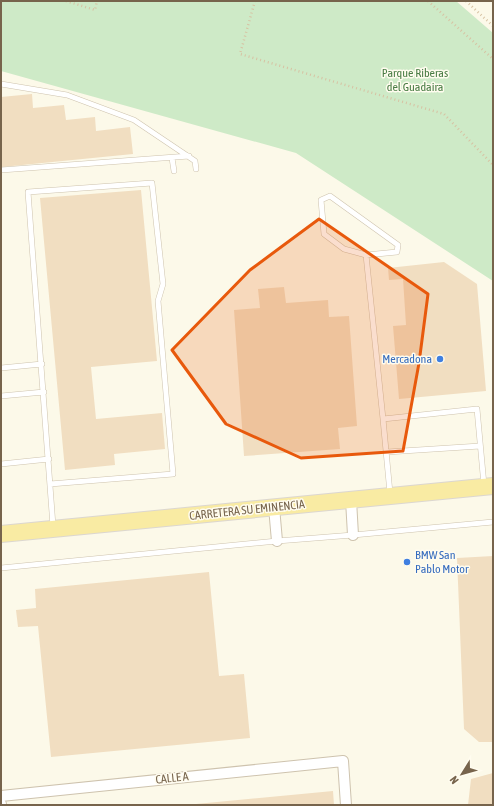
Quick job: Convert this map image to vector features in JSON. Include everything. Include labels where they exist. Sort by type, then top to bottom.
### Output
[{"type":"main road","name":"CARRETERA SU EMINENCIA","points":[[1,534],[488,486]]},
{"type":"street","points":[[351,500],[353,535]]},
{"type":"street","points":[[274,507],[277,541]]},
{"type":"street","name":"CALLE A","points":[[1,796],[343,761],[346,805]]},
{"type":"lane","points":[[1,84],[67,95],[134,120],[189,156],[195,161],[196,169]]},
{"type":"lane","points":[[1,170],[189,156]]},
{"type":"lane","points":[[172,158],[174,171]]},
{"type":"lane","points":[[50,484],[173,474],[158,301],[163,284],[152,183],[28,192],[42,364],[50,484],[54,529]]},
{"type":"lane","points":[[330,196],[398,245],[397,252],[366,255],[344,249],[324,234],[321,200],[330,196]]},
{"type":"lane","points":[[366,255],[391,496]]},
{"type":"lane","points":[[1,368],[42,364]]},
{"type":"lane","points":[[1,396],[44,392]]},
{"type":"lane","points":[[383,418],[477,409],[480,446],[488,486]]},
{"type":"lane","points":[[387,452],[480,446]]},
{"type":"lane","points":[[1,464],[49,459]]},
{"type":"lane","points":[[1,568],[493,522]]},
{"type":"path","points":[[66,1],[95,10],[97,1]]},
{"type":"path","points":[[255,1],[240,54],[444,114],[493,165]]},
{"type":"path","points":[[428,1],[493,59]]},
{"type":"path","points":[[466,1],[493,26]]},
{"type":"highlighted area","points":[[319,219],[428,294],[419,363],[403,451],[301,458],[226,424],[172,350],[250,270]]},
{"type":"green space","name":"Parque Riberas del Guadaira","points":[[1,1],[456,1],[493,33],[493,281],[296,153],[1,71]]},
{"type":"building","points":[[32,94],[33,108],[64,105],[66,120],[95,117],[96,131],[130,127],[133,154],[2,167],[1,97]]},
{"type":"building","points":[[141,190],[157,361],[91,367],[96,419],[162,413],[165,449],[114,454],[115,465],[65,470],[40,198]]},
{"type":"building","name":"Mercadona","points":[[444,262],[477,284],[486,391],[399,399],[393,326],[406,325],[403,279],[389,280],[388,268]]},
{"type":"building","points":[[284,287],[286,303],[328,300],[329,317],[349,316],[357,426],[338,428],[340,449],[244,456],[234,310],[260,308],[258,289]]},
{"type":"building","points":[[493,556],[493,742],[479,742],[464,729],[457,558]]},
{"type":"building","points":[[209,572],[219,676],[244,674],[250,738],[51,757],[38,626],[18,627],[16,610],[36,608],[35,589]]},
{"type":"building","points":[[493,773],[493,805],[468,805],[471,779]]},
{"type":"building","points":[[333,791],[334,805],[196,805],[196,804]]},
{"type":"place","name":"Mercadona","points":[[440,359]]},
{"type":"place","name":"BMW San Pablo Motor","points":[[407,562]]}]
